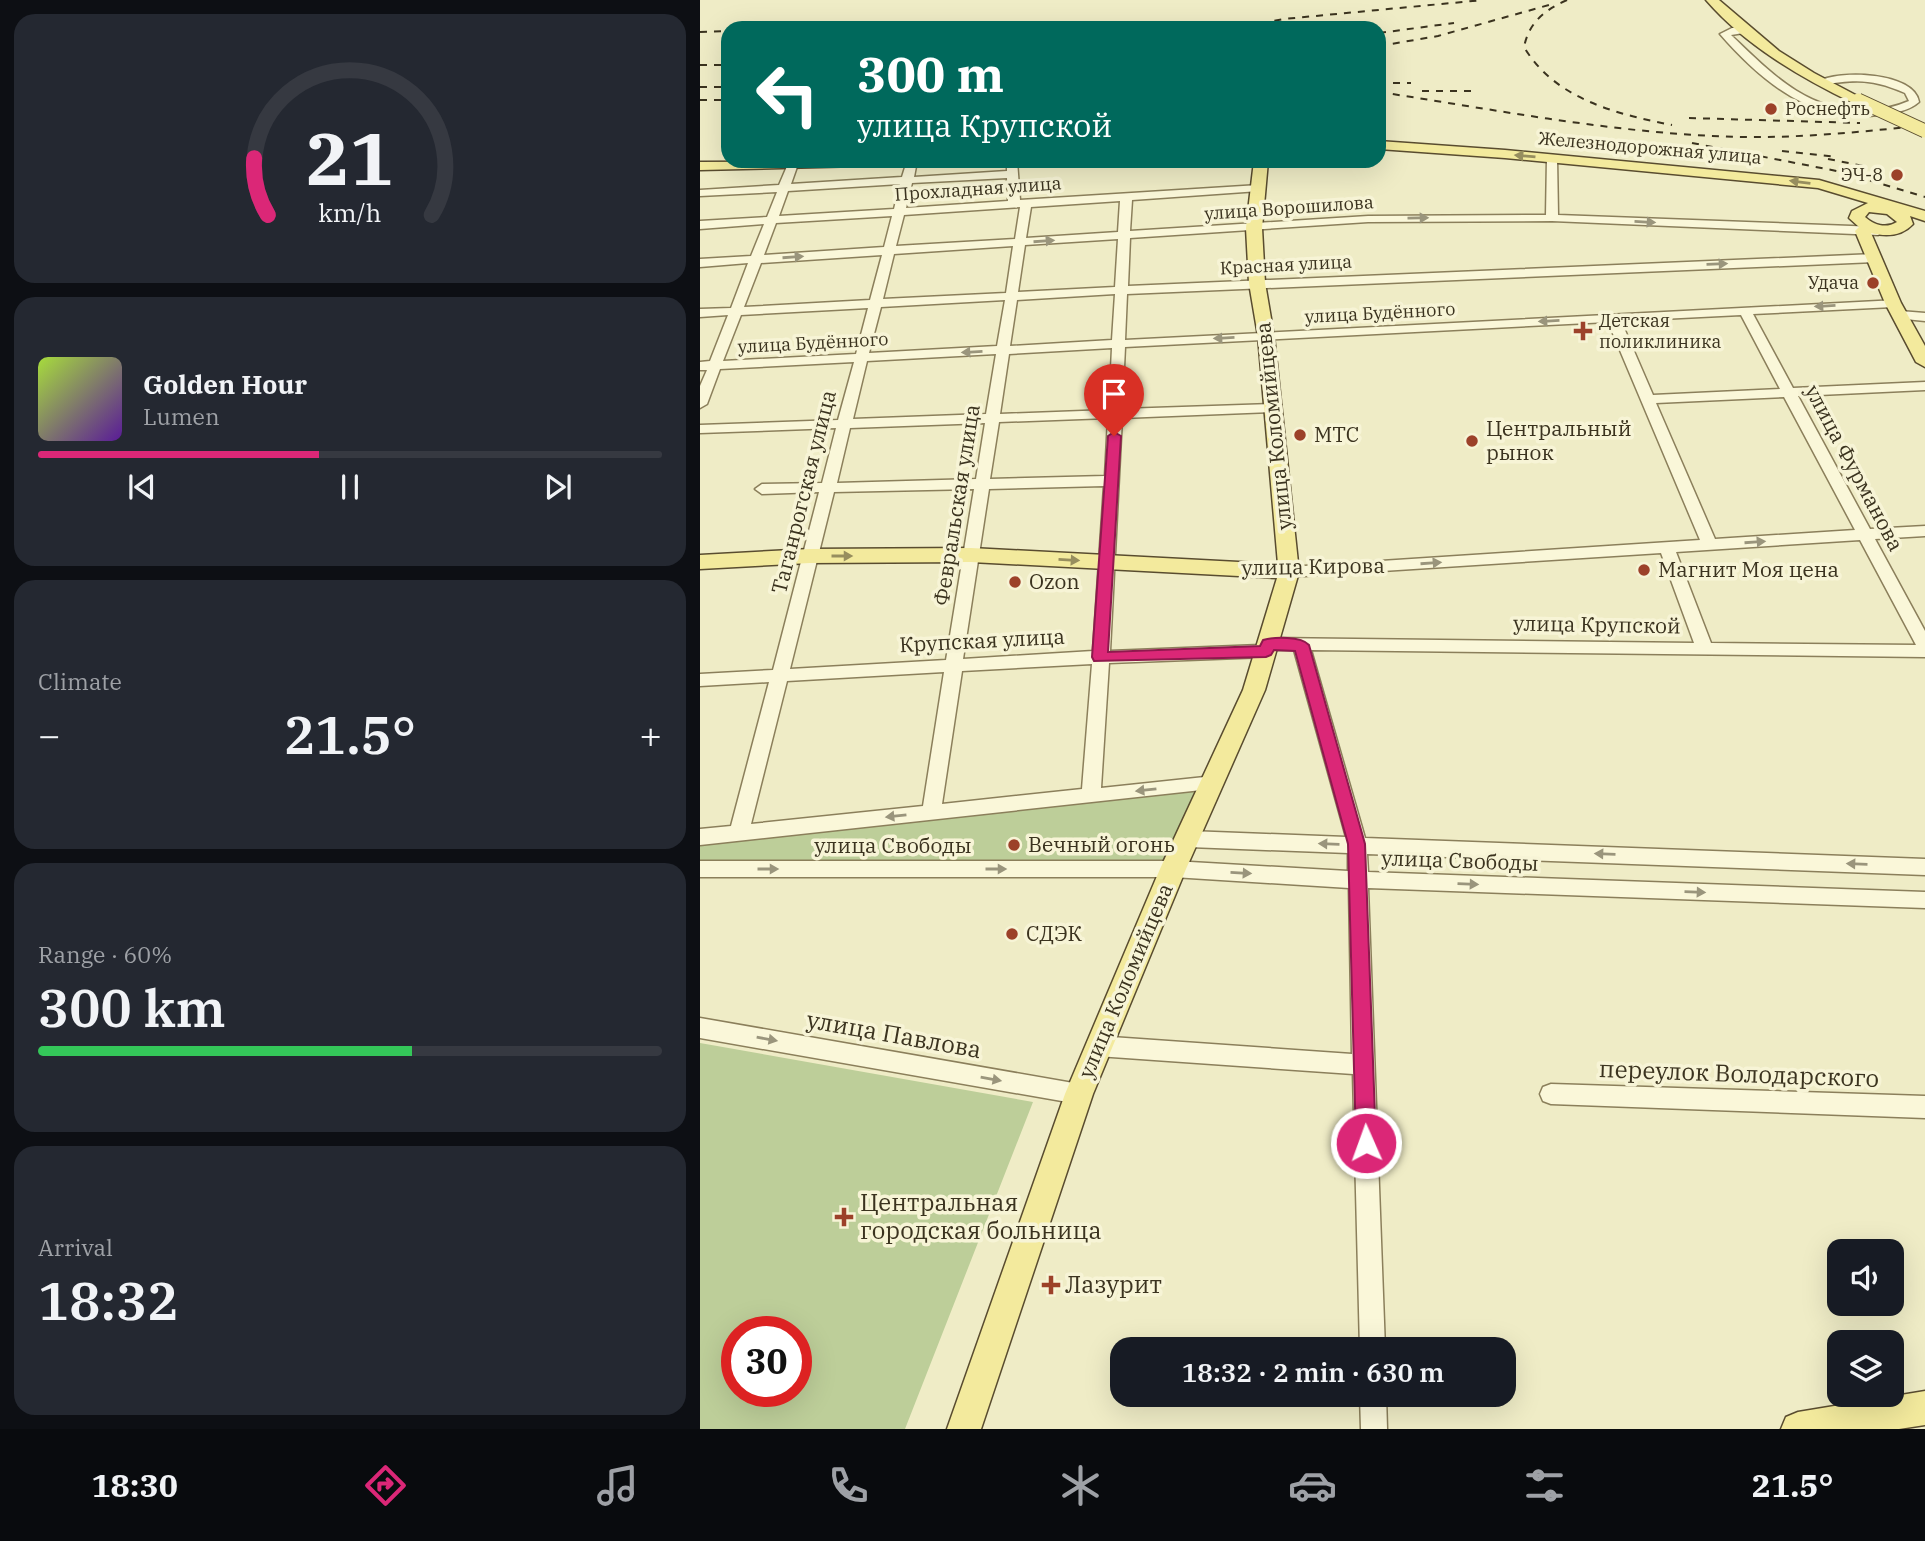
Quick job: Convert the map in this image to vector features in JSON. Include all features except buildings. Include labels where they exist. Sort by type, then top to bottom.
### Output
[{"type":"main road","points":[[1712,0],[1776,54],[1822,82],[1925,131]]},
{"type":"main road","name":"Железнодорожная улица","points":[[1386,146],[1552,158],[1819,184],[1919,215]]},
{"type":"main road","points":[[700,166],[721,166]]},
{"type":"main road","name":"улица Коломийцева","points":[[964,1429],[1097,1046],[1254,690],[1289,572],[1266,336],[1257,283],[1254,228],[1260,168]]},
{"type":"main road","points":[[1856,194],[1860,220],[1875,258],[1897,309],[1925,362]]},
{"type":"main road","points":[[1885,209],[1902,216],[1905,224],[1897,230],[1881,230],[1865,226],[1860,220],[1885,209]]},
{"type":"main road","name":"улица Кирова","points":[[700,562],[810,556],[971,555],[1289,572]]},
{"type":"main road","points":[[1816,1428],[1925,1408]]},
{"type":"street","points":[[1747,30],[1725,34],[1792,96],[1817,108],[1857,115],[1903,109],[1914,102],[1913,94],[1909,91],[1877,77],[1856,76],[1822,82]]},
{"type":"street","points":[[1552,158],[1552,218]]},
{"type":"street","points":[[700,404],[707,366],[736,311],[792,168]]},
{"type":"street","name":"Таганрогская улица","points":[[739,833],[910,168]]},
{"type":"street","name":"Февральская улица","points":[[931,813],[1019,243],[1020,204],[1013,168]]},
{"type":"street","points":[[700,193],[1013,174]]},
{"type":"street","name":"Прохладная улица","points":[[700,225],[1259,188]]},
{"type":"street","points":[[1856,194],[1885,209],[1919,215]]},
{"type":"street","points":[[1091,796],[1108,562],[1126,197]]},
{"type":"street","name":"улица Ворошилова","points":[[700,263],[1368,219],[1860,220]]},
{"type":"street","name":"Красная улица","points":[[700,313],[1257,283],[1875,258]]},
{"type":"street","name":"улица Будённого","points":[[707,366],[1745,311],[1897,309],[1925,317]]},
{"type":"street","name":"улица Фурманова","points":[[1745,311],[1925,649]]},
{"type":"street","points":[[1613,318],[1710,545]]},
{"type":"street","points":[[1648,399],[1925,386]]},
{"type":"street","points":[[700,429],[1273,408]]},
{"type":"street","points":[[762,489],[1112,481]]},
{"type":"street","name":"улица Кирова","points":[[1289,572],[1925,531]]},
{"type":"street","points":[[1667,548],[1705,649]]},
{"type":"street","points":[[1301,645],[1357,844],[1371,1337]]},
{"type":"street","name":"улица Крупской","points":[[1267,648],[1301,645],[1925,649]]},
{"type":"street","name":"Крупская улица","points":[[700,680],[1267,648]]},
{"type":"street","name":"улица Свободы","points":[[700,837],[1214,783]]},
{"type":"street","name":"улица Свободы","points":[[1188,839],[1925,867]]},
{"type":"street","name":"улица Свободы","points":[[700,869],[1173,869],[1359,880],[1925,900]]},
{"type":"street","name":"улица Павлова","points":[[700,1028],[1079,1094]]},
{"type":"street","points":[[1097,1046],[1364,1065]]},
{"type":"street","name":"переулок Володарского","points":[[1551,1094],[1925,1107]]},
{"type":"street","points":[[1373,1407],[1374,1429]]},
{"type":"green space","points":[[1214,783],[1173,869],[700,869],[700,837]]},
{"type":"green space","name":"Центральная городская больница","points":[[700,1043],[1033,1102],[905,1429],[700,1429]]},
{"type":"railway","points":[[1273,21],[1483,0]]},
{"type":"railway","points":[[1567,0],[1539,18],[1526,38],[1524,47],[1537,65],[1552,80],[1589,101],[1609,109],[1672,125]]},
{"type":"railway","points":[[1386,45],[1438,36],[1549,5]]},
{"type":"railway","points":[[1386,32],[1454,23]]},
{"type":"railway","points":[[700,32],[721,31]]},
{"type":"railway","points":[[700,65],[721,65]]},
{"type":"railway","points":[[1386,83],[1411,83]]},
{"type":"railway","points":[[700,87],[721,87]]},
{"type":"railway","points":[[1422,91],[1474,91]]},
{"type":"railway","points":[[1386,93],[1558,120],[1694,135],[1786,137],[1925,125]]},
{"type":"railway","points":[[700,100],[721,100]]},
{"type":"railway","points":[[1689,118],[1860,123]]},
{"type":"railway","points":[[1692,143],[1842,172],[1925,197]]},
{"type":"railway","points":[[1782,151],[1837,157]]},
{"type":"railway","points":[[1828,159],[1869,167]]},
{"type":"place","name":"Роснефть","points":[[1771,109]]},
{"type":"place","name":"ЭЧ-8","points":[[1897,175]]},
{"type":"place","name":"Удача","points":[[1873,283]]},
{"type":"place","name":"Детская поликлиника","points":[[1583,331]]},
{"type":"place","name":"МТС","points":[[1300,435]]},
{"type":"place","name":"Центральный рынок","points":[[1472,441]]},
{"type":"place","name":"Магнит Моя цена","points":[[1644,570]]},
{"type":"place","name":"Ozon","points":[[1015,582]]},
{"type":"place","name":"Вечный огонь","points":[[1014,845]]},
{"type":"place","name":"СДЭК","points":[[1012,934]]},
{"type":"place","name":"Центральная городская больница","points":[[844,1217]]},
{"type":"place","name":"Лазурит","points":[[1051,1285]]},
{"type":"route","points":[[1114,436],[1100,657],[1266,651],[1268,644],[1301,645],[1357,844],[1366,1143]]}]
